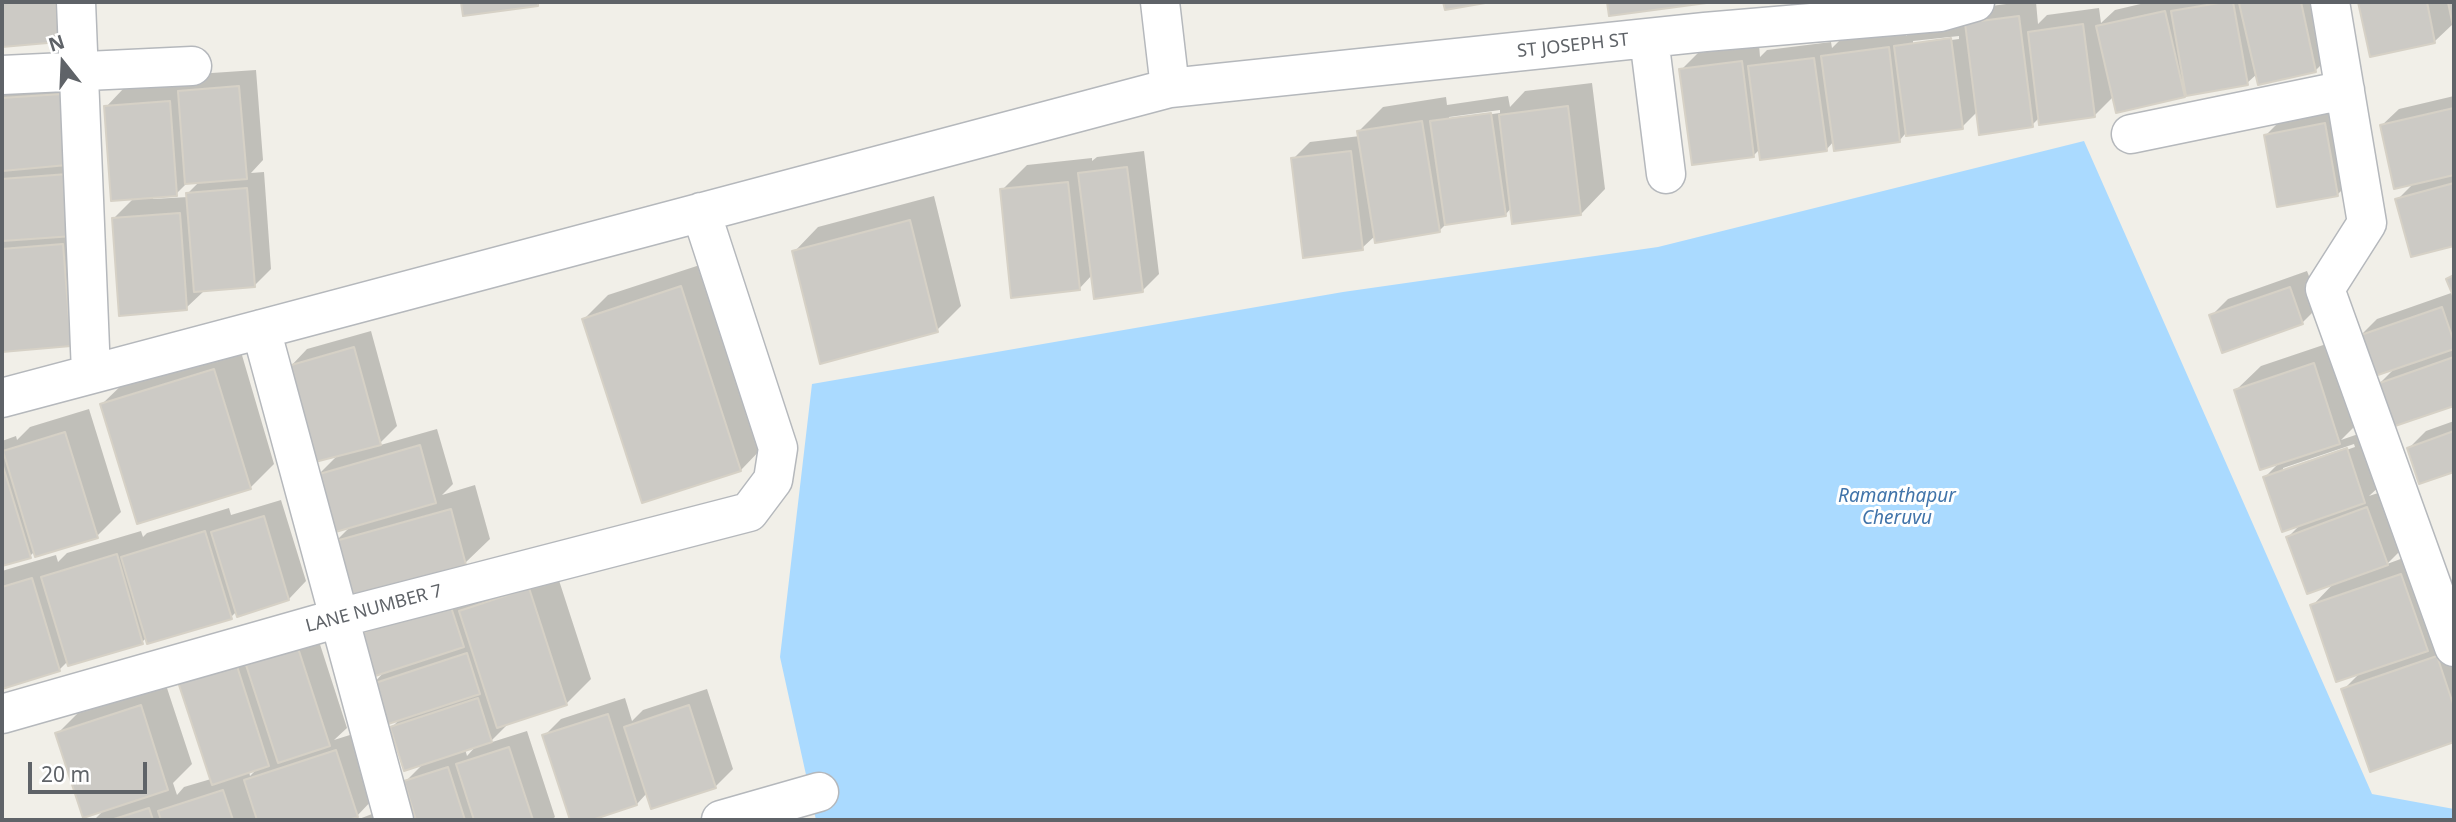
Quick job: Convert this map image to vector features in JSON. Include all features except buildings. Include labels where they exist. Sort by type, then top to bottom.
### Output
[{"type":"street","points":[[76,2],[91,373]]},
{"type":"street","points":[[1160,2],[1170,88]]},
{"type":"street","name":"ST JOSEPH ST","points":[[2,398],[1170,88],[1649,38],[1940,12],[1975,2]]},
{"type":"street","points":[[2330,2],[2367,223],[2325,289],[2454,647]]},
{"type":"street","points":[[1649,38],[1666,174]]},
{"type":"street","points":[[2,75],[192,66]]},
{"type":"street","points":[[2131,134],[2345,90]]},
{"type":"street","name":"LANE NUMBER 7","points":[[2,715],[339,618],[749,512],[773,480],[778,447],[701,212]]},
{"type":"street","points":[[261,329],[394,820]]},
{"type":"street","points":[[721,820],[819,792]]},
{"type":"water","name":"Ramanthapur Cheruvu","points":[[2084,141],[2372,794],[2454,809],[2454,820],[816,820],[780,657],[812,384],[1343,292],[1658,247]]}]
